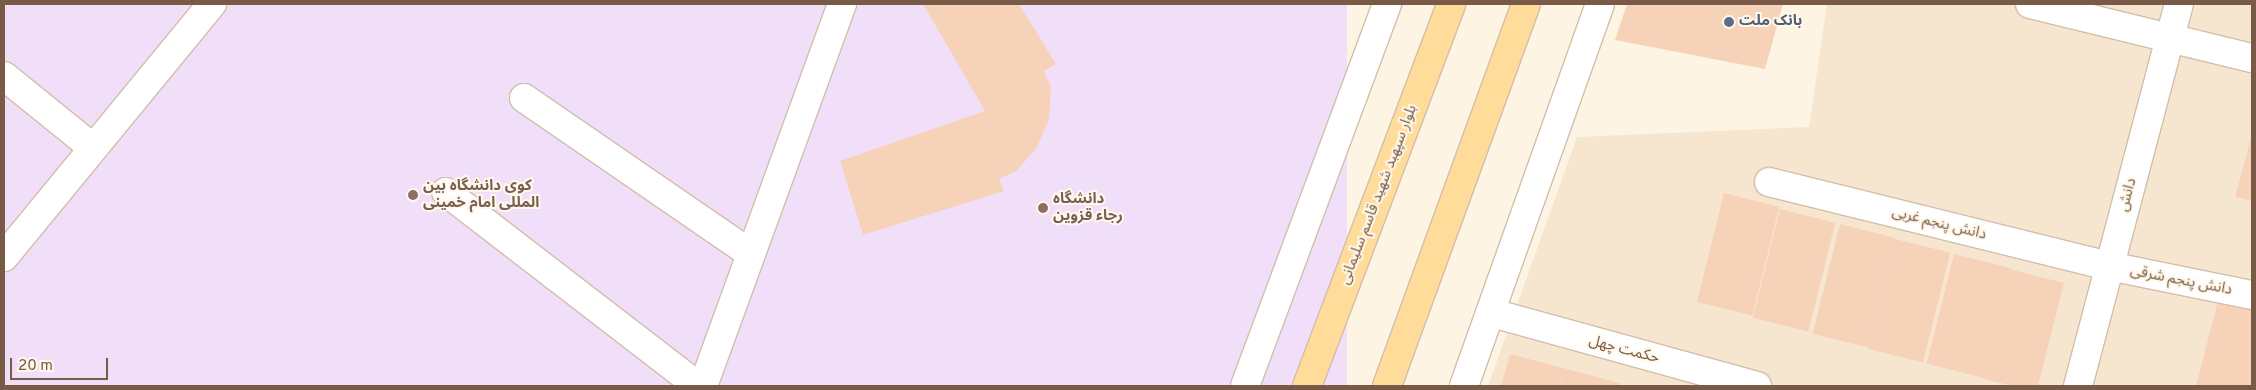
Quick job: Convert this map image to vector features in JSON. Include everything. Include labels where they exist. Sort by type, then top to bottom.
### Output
[{"type":"main road","name":"بلوار سپهبد شهید قاسم سلیمانی","points":[[1307,386],[1451,4]]},
{"type":"main road","points":[[1389,386],[1526,4]]},
{"type":"street","points":[[4,257],[212,4]]},
{"type":"street","points":[[703,386],[842,4]]},
{"type":"street","points":[[1245,386],[1388,4]]},
{"type":"street","points":[[1464,386],[1492,313],[1600,4]]},
{"type":"street","points":[[2030,4],[2252,58]]},
{"type":"street","name":"دانش","points":[[2078,386],[2179,4]]},
{"type":"street","points":[[4,76],[93,148]]},
{"type":"street","points":[[524,98],[751,254]]},
{"type":"street","name":"دانش پنجم غربی","points":[[1769,182],[2109,266]]},
{"type":"street","points":[[446,192],[698,386]]},
{"type":"street","name":"دانش پنجم شرقی","points":[[2109,266],[2252,295]]},
{"type":"street","name":"حکمت چهل","points":[[1492,313],[1757,386]]},
{"type":"shaded area","name":"کوی دانشگاه بین المللی امام خمینی","points":[[4,4],[1347,4],[1347,386],[4,386]]},
{"type":"shaded area","points":[[1827,4],[2252,4],[2252,386],[1488,386],[1577,137],[1809,127]]},
{"type":"building","name":"دانشگاه رجاء قزوین","points":[[923,4],[1019,4],[1056,64],[1044,71],[1051,87],[1049,120],[1036,149],[1016,171],[999,179],[1004,191],[863,235],[840,161],[985,111]]},
{"type":"building","points":[[1627,4],[1783,4],[1765,69],[1615,40]]},
{"type":"building","points":[[2252,134],[2252,201],[2235,197]]},
{"type":"building","points":[[1724,193],[1779,207],[1752,315],[1697,302]]},
{"type":"building","points":[[1780,209],[1835,223],[1808,331],[1753,318]]},
{"type":"building","points":[[1840,224],[1895,238],[1868,347],[1813,334]]},
{"type":"building","points":[[1895,239],[1950,253],[1923,362],[1868,349]]},
{"type":"building","points":[[1954,254],[2009,268],[1982,377],[1927,364]]},
{"type":"building","points":[[2009,269],[2064,283],[2038,386],[2012,386],[1981,378]]},
{"type":"building","points":[[2219,297],[2252,306],[2252,386],[2196,386]]},
{"type":"building","points":[[1510,354],[1620,383],[1619,386],[1561,386],[1563,374],[1560,386],[1501,386]]},
{"type":"place","name":"بانک ملت","points":[[1729,22]]},
{"type":"place","name":"کوی دانشگاه بین المللی امام خمینی","points":[[413,195]]},
{"type":"place","name":"دانشگاه رجاء قزوین","points":[[1043,208]]}]
